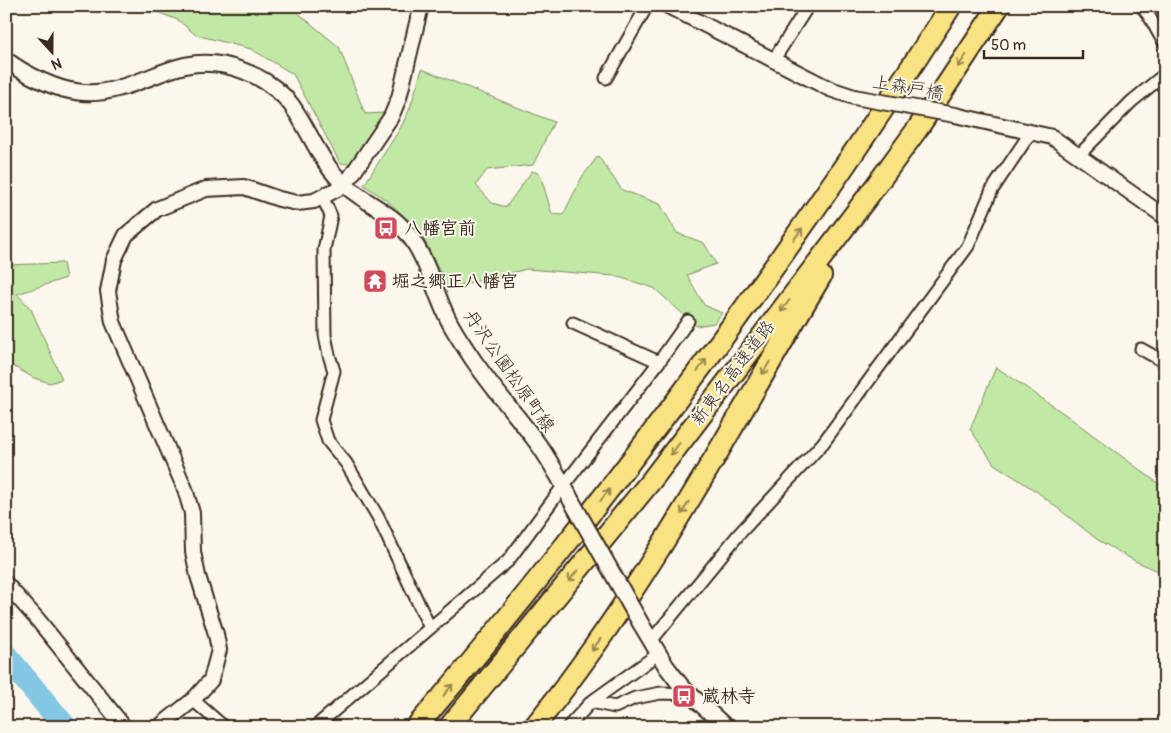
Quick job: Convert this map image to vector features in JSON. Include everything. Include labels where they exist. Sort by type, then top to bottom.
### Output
[{"type":"highway","name":"新東名高速道路","points":[[416,727],[549,566],[630,463],[744,310],[833,184],[951,6]]},
{"type":"highway","name":"新東名高速道路","points":[[449,727],[651,481],[872,191],[918,128],[999,6]]},
{"type":"highway","points":[[534,727],[590,654],[669,535],[872,191]]},
{"type":"main road","name":"丹沢公園松原町線","points":[[6,60],[42,80],[78,92],[97,93],[120,88],[180,66],[208,63],[226,66],[254,76],[274,87],[287,99],[298,113],[326,165],[392,218],[418,247],[448,318],[470,356],[543,451],[666,666],[689,694],[726,727]]},
{"type":"street","points":[[159,727],[192,700],[211,680],[219,650],[198,576],[193,552],[192,513],[185,489],[113,322],[108,291],[114,260],[126,235],[157,209],[206,189],[244,187],[297,203],[323,198],[348,181],[391,117],[399,98],[422,6]]},
{"type":"street","points":[[606,78],[647,6]]},
{"type":"street","name":"上森戸橋","points":[[668,6],[830,89],[854,97],[955,115],[1052,137],[1165,218]]},
{"type":"street","points":[[773,61],[808,6]]},
{"type":"street","points":[[1142,6],[1157,33],[1165,43]]},
{"type":"street","points":[[1079,155],[1131,102],[1165,74]]},
{"type":"street","points":[[568,727],[591,702],[655,648],[739,534],[823,443],[968,246],[992,190],[1031,132]]},
{"type":"street","points":[[323,198],[331,216],[324,250],[325,336],[328,355],[334,371],[321,420],[328,441],[346,463],[378,517],[430,628]]},
{"type":"street","points":[[315,727],[508,561],[688,321]]},
{"type":"street","points":[[572,323],[659,362]]},
{"type":"street","points":[[1141,349],[1161,360],[1165,353]]},
{"type":"street","points":[[6,584],[38,620],[124,727]]},
{"type":"street","points":[[591,702],[615,707],[635,698],[661,693],[689,694]]},
{"type":"street","points":[[192,700],[224,727]]},
{"type":"green space","points":[[150,6],[297,6],[297,12],[339,47],[365,114],[384,113],[377,128],[351,164],[340,163],[293,74],[251,49],[196,35],[178,20],[152,10]]},
{"type":"green space","points":[[422,69],[554,122],[533,165],[487,170],[476,185],[492,203],[506,207],[532,171],[540,174],[552,214],[563,215],[582,177],[598,156],[622,190],[660,204],[677,233],[704,243],[716,264],[687,275],[704,305],[722,313],[714,323],[696,326],[654,288],[615,276],[527,269],[448,288],[420,231],[389,202],[364,185],[401,127],[410,108]]},
{"type":"green space","points":[[63,263],[66,278],[17,294],[31,309],[62,379],[50,383],[34,378],[6,362],[6,265]]},
{"type":"green space","points":[[996,367],[1066,415],[1159,484],[1165,479],[1165,574],[1135,561],[1098,540],[1036,491],[994,464],[970,429]]},
{"type":"waterway","points":[[6,656],[65,727]]},
{"type":"place","name":"八幡宮前","points":[[386,228]]},
{"type":"place","name":"堀之郷正八幡宮","points":[[375,281]]},
{"type":"place","name":"蔵林寺","points":[[684,696]]}]
